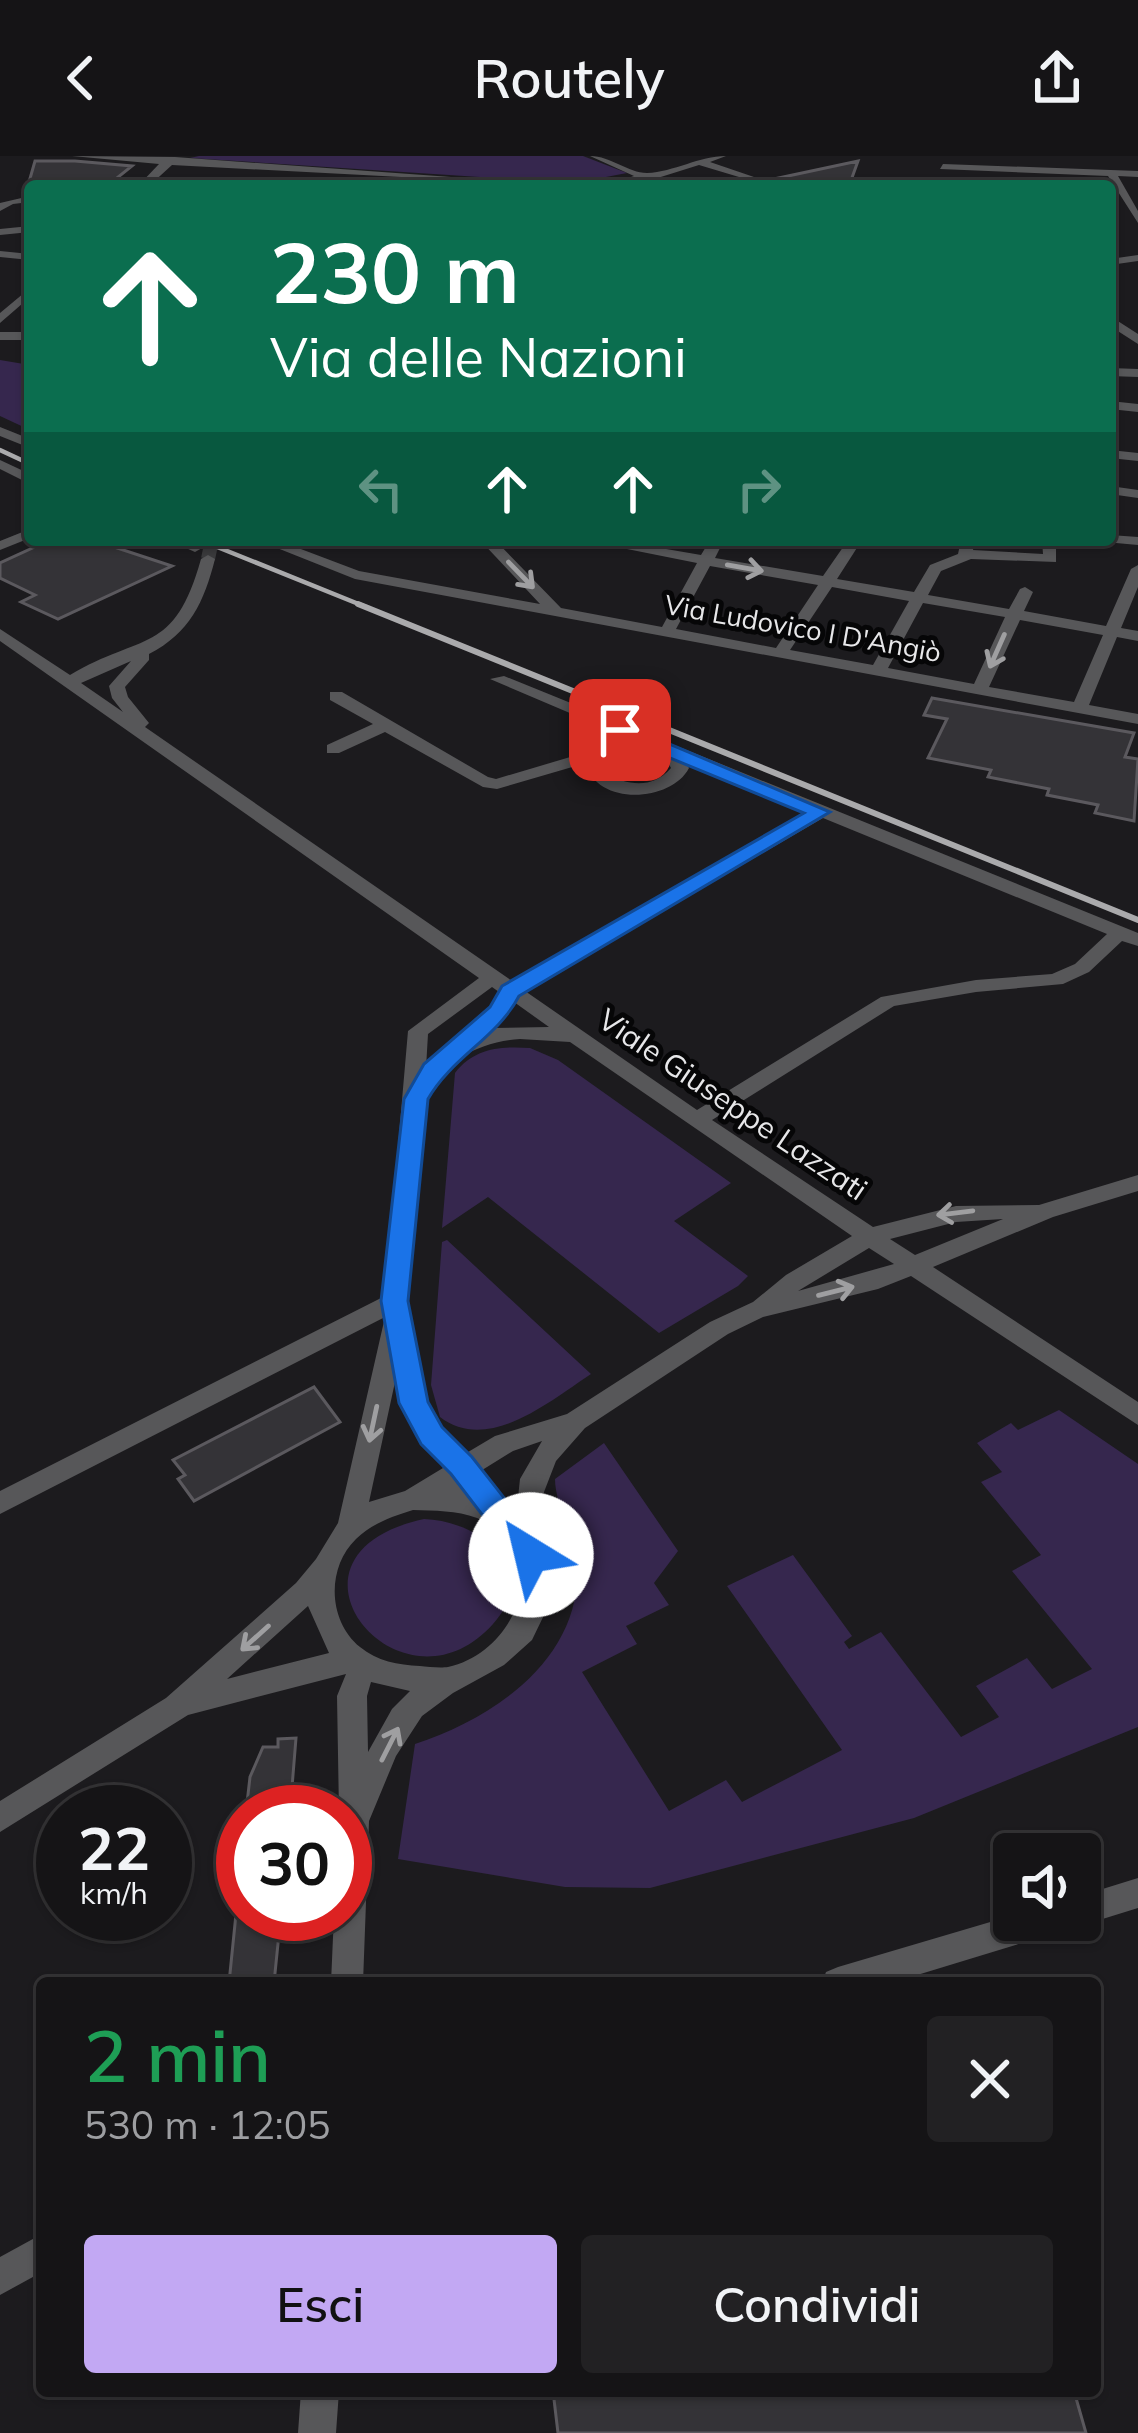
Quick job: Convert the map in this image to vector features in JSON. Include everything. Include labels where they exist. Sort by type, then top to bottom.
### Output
[{"type":"street","points":[[77,156],[425,180]]},
{"type":"street","points":[[150,180],[169,162],[189,156]]},
{"type":"street","points":[[595,156],[654,180]]},
{"type":"street","points":[[682,156],[749,177],[739,180]]},
{"type":"street","points":[[636,172],[721,156]]},
{"type":"street","points":[[928,156],[944,165],[1052,180],[1138,174]]},
{"type":"street","points":[[1076,156],[1082,180]]},
{"type":"street","points":[[625,180],[646,159]]},
{"type":"street","points":[[247,176],[257,167]]},
{"type":"street","points":[[351,180],[357,173]]},
{"type":"street","points":[[1113,176],[1115,180]]},
{"type":"street","points":[[1116,183],[1133,221]]},
{"type":"street","points":[[0,319],[24,299]]},
{"type":"street","points":[[165,752],[117,692],[124,673],[190,617],[202,554],[187,546]]},
{"type":"street","name":"Via Ludovico I D'Angiò","points":[[294,546],[355,575],[1138,719]]},
{"type":"street","points":[[493,546],[555,611]]},
{"type":"street","points":[[626,546],[1138,636]]},
{"type":"street","points":[[667,631],[714,546]]},
{"type":"street","points":[[781,652],[851,546]]},
{"type":"street","points":[[878,669],[935,568],[968,547],[1052,559],[1050,546]]},
{"type":"street","points":[[1080,707],[1138,569]]},
{"type":"street","points":[[980,688],[1025,592]]},
{"type":"street","points":[[6,638],[74,663],[115,662]]},
{"type":"street","name":"Viale Giuseppe Lazzati","points":[[6,638],[500,985],[1138,1415]]},
{"type":"street","points":[[70,683],[83,673],[154,647]]},
{"type":"street","points":[[70,683],[124,667],[154,647]]},
{"type":"street","points":[[498,679],[1129,936]]},
{"type":"street","points":[[336,696],[483,782],[496,784],[633,744],[662,748],[678,760],[676,776],[642,789],[604,782],[593,768],[599,754]]},
{"type":"street","points":[[333,749],[386,725]]},
{"type":"street","points":[[350,1528],[395,1311],[418,1031],[820,812]]},
{"type":"street","points":[[697,1120],[888,1001],[957,988],[1056,980],[1129,936]]},
{"type":"street","points":[[416,1099],[432,1070],[500,1011],[500,985]]},
{"type":"street","points":[[465,1040],[502,1033],[573,1035]]},
{"type":"street","points":[[0,1818],[176,1707],[306,1591],[350,1528],[380,1508],[415,1498],[504,1443],[576,1420],[719,1328],[757,1310],[914,1267],[1045,1211],[1138,1183]]},
{"type":"street","points":[[757,1310],[809,1267],[904,1221],[948,1214],[1045,1211]]},
{"type":"street","points":[[395,1311],[413,1403],[431,1436],[462,1465],[531,1555]]},
{"type":"street","points":[[0,1503],[395,1311]]},
{"type":"street","points":[[326,1562],[320,1588],[322,1614],[334,1638],[358,1662],[401,1678],[443,1679],[480,1667],[510,1646],[530,1617],[537,1586],[528,1488],[533,1471],[576,1420]]},
{"type":"street","points":[[415,1498],[469,1502],[512,1527]]},
{"type":"street","points":[[176,1707],[358,1662]]},
{"type":"street","points":[[353,1785],[352,1696],[358,1662]]},
{"type":"street","points":[[372,1785],[409,1709],[443,1679]]},
{"type":"street","points":[[1101,1904],[1138,1893]]},
{"type":"street","points":[[858,1977],[993,1936]]},
{"type":"street","points":[[347,1977],[349,1941]]},
{"type":"street","points":[[0,2277],[36,2256]]},
{"type":"street","points":[[317,2433],[320,2397]]},
{"type":"shaded area","points":[[583,156],[627,173],[604,180],[526,180],[190,158]]},
{"type":"shaded area","points":[[0,360],[24,364],[24,427],[0,416]]},
{"type":"shaded area","points":[[530,1048],[558,1060],[731,1183],[674,1221],[748,1276],[738,1286],[659,1333],[488,1197],[442,1228],[455,1073],[489,1050]]},
{"type":"shaded area","points":[[447,1240],[591,1374],[538,1409],[498,1427],[459,1427],[440,1417],[431,1385],[442,1242]]},
{"type":"shaded area","points":[[1059,1410],[1138,1464],[1138,1727],[914,1818],[650,1888],[565,1887],[398,1859],[415,1744],[504,1700],[550,1654],[566,1626],[576,1595],[577,1560],[555,1479],[604,1443],[678,1551],[654,1583],[669,1605],[626,1626],[637,1644],[582,1672],[669,1811],[726,1780],[742,1802],[842,1750],[727,1586],[793,1555],[852,1636],[844,1642],[849,1649],[881,1632],[961,1737],[999,1717],[976,1686],[1027,1658],[1052,1689],[1092,1669],[1012,1571],[1041,1555],[981,1482],[1002,1472],[977,1443],[1011,1423],[1018,1430]]},
{"type":"shaded area","points":[[424,1519],[465,1528],[483,1538],[508,1567],[511,1584],[507,1603],[493,1624],[457,1651],[420,1656],[387,1646],[362,1624],[349,1595],[352,1565],[376,1538]]},
{"type":"building","points":[[35,161],[132,166],[114,180],[30,180]]},
{"type":"building","points":[[858,161],[851,180],[774,179]]},
{"type":"building","points":[[37,546],[111,546],[172,566],[58,619],[21,602],[35,595],[0,578],[0,563]]},
{"type":"building","points":[[932,698],[1134,733],[1125,757],[1138,759],[1134,821],[1095,813],[1098,805],[1047,795],[1049,789],[988,777],[991,770],[928,758],[947,719],[924,715]]},
{"type":"building","points":[[314,1387],[340,1422],[194,1501],[178,1479],[185,1475],[173,1460]]},
{"type":"building","points":[[296,1738],[292,1785],[249,1785],[263,1747],[278,1747],[278,1739]]},
{"type":"building","points":[[233,1941],[278,1941],[275,1977],[230,1977]]},
{"type":"building","points":[[554,2397],[1076,2397],[1086,2433],[558,2433]]},
{"type":"tunnel","points":[[208,559],[211,546]]},
{"type":"railway","points":[[0,450],[24,461]]},
{"type":"railway","points":[[215,546],[366,607]]},
{"type":"railway","points":[[358,604],[1138,920]]},
{"type":"route","points":[[531,1555],[462,1465],[431,1436],[413,1403],[395,1301],[416,1099],[432,1070],[500,1011],[510,991],[820,812],[620,730]]}]
